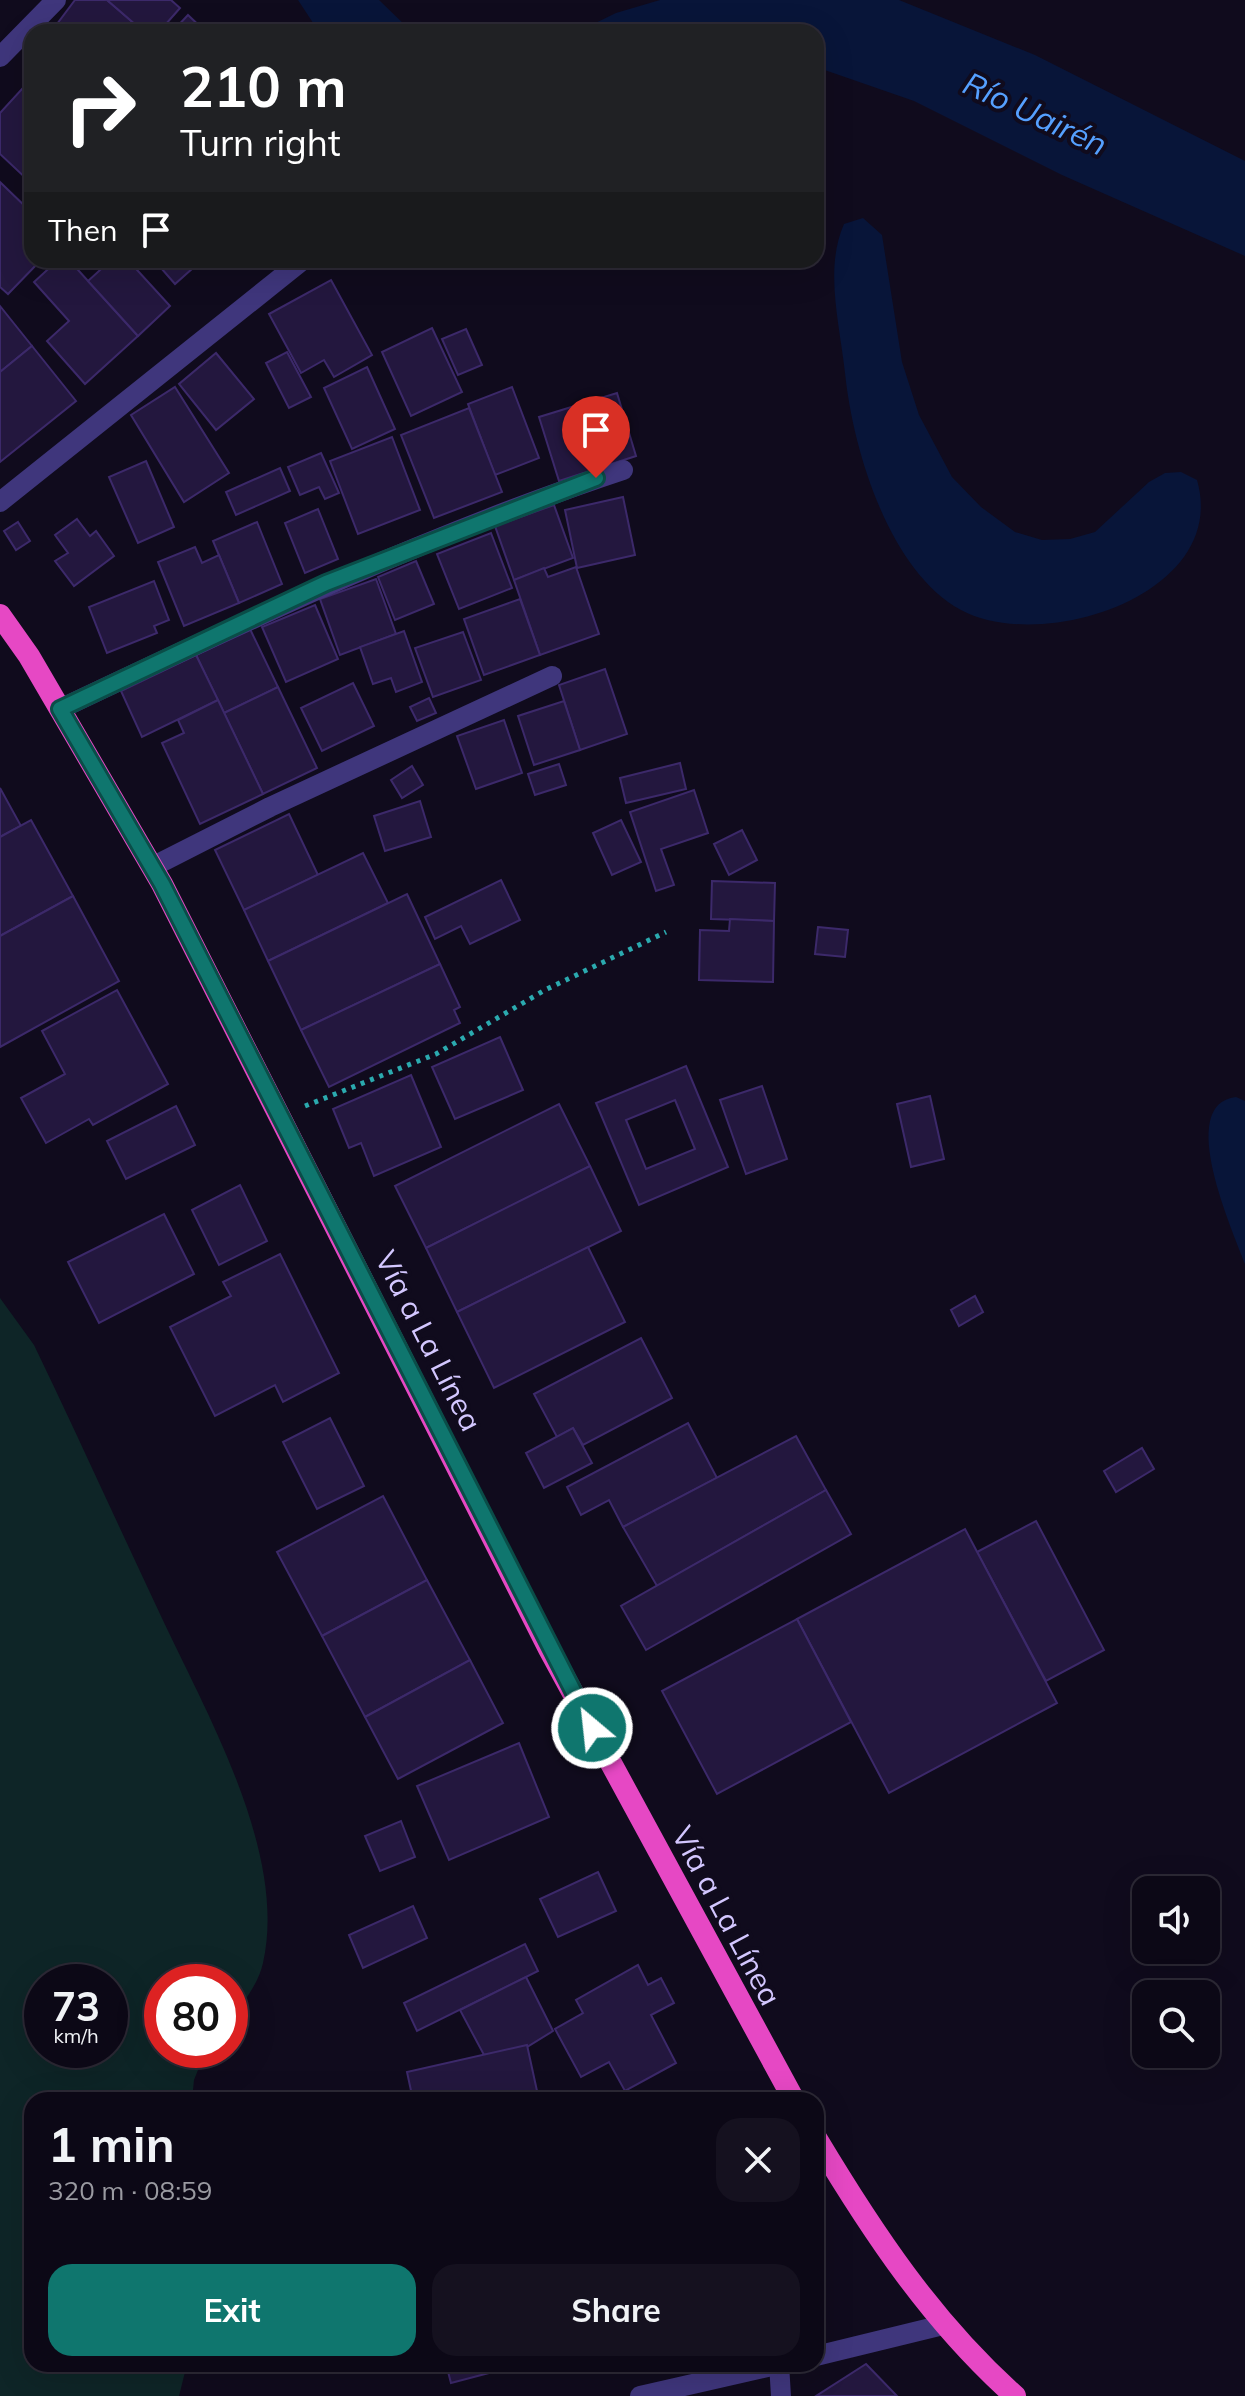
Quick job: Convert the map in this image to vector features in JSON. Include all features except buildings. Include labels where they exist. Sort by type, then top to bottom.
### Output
[{"type":"highway","name":"Vía a La Línea","points":[[0,615],[60,709],[152,867],[282,1116],[549,1649],[782,2090]]},
{"type":"highway","points":[[824,2151],[854,2202],[943,2325],[967,2353],[1015,2396]]},
{"type":"street","points":[[32,24],[56,0]]},
{"type":"street","points":[[1,54],[24,31]]},
{"type":"street","points":[[0,502],[293,268]]},
{"type":"street","points":[[60,709],[326,583],[544,496],[623,470]]},
{"type":"street","points":[[152,867],[270,807],[552,676]]},
{"type":"street","points":[[824,2354],[943,2325]]},
{"type":"street","points":[[640,2396],[745,2372]]},
{"type":"street","points":[[780,2372],[781,2396]]},
{"type":"path","points":[[282,1116],[436,1054],[545,990],[666,932]]},
{"type":"green space","points":[[0,1298],[34,1345],[219,1738],[238,1783],[264,1875],[268,1920],[263,1963],[248,1996],[248,1964],[144,1964],[144,2068],[199,2068],[193,2092],[24,2092],[24,2372],[185,2372],[179,2396],[0,2396]]},
{"type":"water","points":[[298,0],[379,0],[404,24],[314,24]]},
{"type":"water","name":"Río Uairén","points":[[660,0],[899,0],[1035,55],[1245,161],[1245,256],[1062,175],[914,101],[824,70],[824,24],[593,24],[616,13]]},
{"type":"water","points":[[863,218],[882,235],[902,362],[919,415],[952,477],[981,507],[1015,532],[1042,540],[1070,539],[1095,532],[1149,482],[1165,473],[1181,472],[1197,480],[1200,520],[1186,555],[1158,583],[1122,604],[1080,618],[1037,624],[996,622],[961,610],[936,592],[914,567],[879,506],[866,472],[849,404],[835,297],[835,260],[844,224]]},
{"type":"water","points":[[1236,1097],[1245,1101],[1245,1264],[1221,1199],[1209,1144],[1210,1121],[1218,1105]]},
{"type":"route","points":[[592,1728],[549,1649],[162,884],[60,709],[326,583],[596,478]]}]
